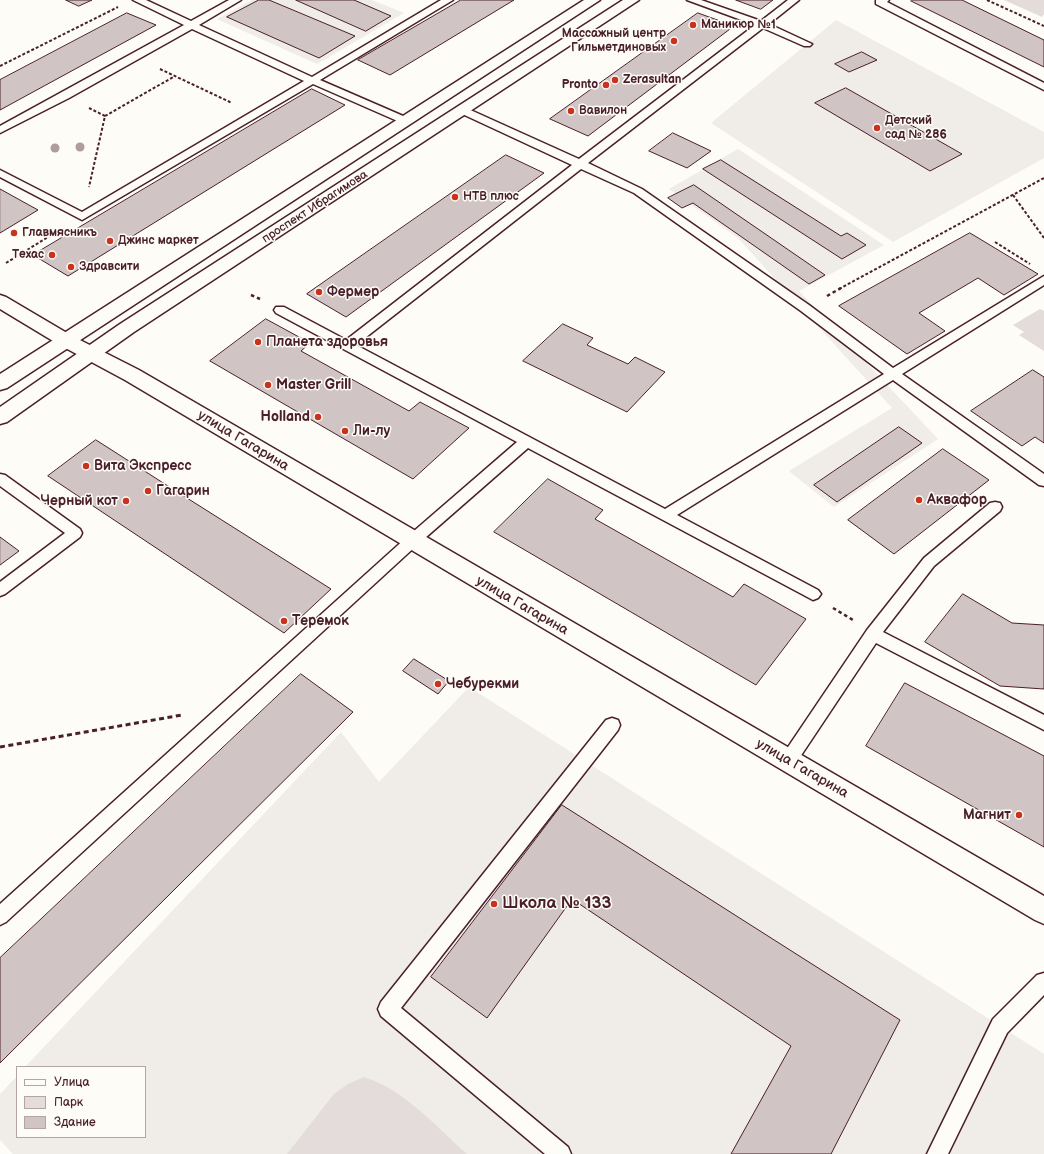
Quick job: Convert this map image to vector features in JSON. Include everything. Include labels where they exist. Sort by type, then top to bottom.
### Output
[{"type":"main road","name":"проспект Ибрагимова","points":[[0,383],[593,0]]},
{"type":"main road","name":"проспект Ибрагимова","points":[[0,417],[128,328],[632,0]]},
{"type":"main road","name":"улица Гагарина","points":[[0,301],[65,340],[132,375],[412,541],[1044,911]]},
{"type":"lane","points":[[138,0],[311,80],[406,121]]},
{"type":"lane","points":[[0,130],[65,96],[236,0]]},
{"type":"lane","points":[[0,173],[82,217],[448,0]]},
{"type":"lane","points":[[692,0],[761,24],[807,44]]},
{"type":"lane","points":[[347,346],[580,164],[794,0]]},
{"type":"lane","points":[[884,0],[880,2],[1044,88]]},
{"type":"lane","points":[[462,110],[638,191],[805,308],[893,374],[1044,481]]},
{"type":"lane","points":[[666,515],[1044,280]]},
{"type":"lane","points":[[280,310],[813,594]]},
{"type":"lane","points":[[0,916],[412,541],[526,442]]},
{"type":"lane","points":[[0,479],[75,532],[0,590]]},
{"type":"lane","points":[[788,761],[873,634],[929,562],[995,507]]},
{"type":"lane","points":[[873,634],[1044,723]]},
{"type":"lane","points":[[561,1154],[388,1009],[612,725]]},
{"type":"lane","points":[[937,1154],[1000,1026],[1044,982]]},
{"type":"path","points":[[987,0],[1044,26]]},
{"type":"path","points":[[0,66],[124,4]]},
{"type":"path","points":[[135,57],[256,114]]},
{"type":"path","points":[[6,263],[82,217],[105,116],[175,76]]},
{"type":"path","points":[[65,96],[105,116]]},
{"type":"path","points":[[805,308],[1044,178]]},
{"type":"path","points":[[1013,195],[1044,238]]},
{"type":"path","points":[[995,242],[1032,265]]},
{"type":"path","points":[[813,594],[873,634]]},
{"type":"path","points":[[0,747],[184,714]]},
{"type":"shaded area","points":[[252,0],[372,0],[404,13],[317,64],[217,19]]},
{"type":"shaded area","name":"Детский сад № 286","points":[[836,20],[1044,132],[1044,158],[893,242],[711,123]]},
{"type":"shaded area","points":[[738,149],[884,245],[799,291],[938,439],[834,507],[789,471],[892,408],[738,238],[669,189]]},
{"type":"shaded area","name":"Школа № 133","points":[[469,687],[1044,1054],[1044,1154],[13,1154],[0,1140],[0,1094],[16,1077],[16,1138],[146,1138],[146,1066],[26,1066],[341,732],[379,782]]},
{"type":"green space","points":[[1004,0],[1044,0],[1044,14],[1042,17]]},
{"type":"green space","points":[[1040,309],[1044,311],[1044,351],[1019,335],[1024,332],[1013,325]]},
{"type":"green space","points":[[364,1077],[379,1083],[406,1100],[467,1154],[287,1154],[334,1094],[348,1084]]},
{"type":"building","points":[[66,0],[92,0],[79,6]]},
{"type":"building","points":[[259,0],[269,0],[355,36],[319,58],[227,17]]},
{"type":"building","points":[[296,0],[354,0],[391,16],[366,31]]},
{"type":"building","points":[[461,0],[514,0],[390,75],[358,60]]},
{"type":"building","points":[[736,0],[773,0],[761,9]]},
{"type":"building","points":[[962,0],[1044,40],[1044,67],[911,1]]},
{"type":"building","points":[[127,13],[156,25],[0,110],[0,80]]},
{"type":"building","points":[[698,13],[734,26],[588,136],[550,119]]},
{"type":"building","points":[[862,52],[877,60],[849,72],[835,64]]},
{"type":"building","points":[[846,88],[962,154],[930,171],[815,103]]},
{"type":"building","points":[[312,89],[345,105],[68,276],[33,255]]},
{"type":"building","points":[[673,133],[711,151],[687,168],[649,151]]},
{"type":"building","points":[[506,155],[544,173],[346,317],[307,294]]},
{"type":"building","points":[[721,160],[841,236],[847,233],[866,245],[842,259],[703,169]]},
{"type":"building","points":[[694,185],[825,275],[809,284],[693,203],[682,208],[668,198]]},
{"type":"building","points":[[0,189],[38,210],[0,233]]},
{"type":"building","points":[[970,233],[1038,274],[1004,295],[978,278],[919,313],[945,331],[907,354],[839,306]]},
{"type":"building","points":[[266,319],[310,343],[301,351],[409,411],[420,402],[469,428],[413,479],[210,361]]},
{"type":"building","points":[[563,324],[593,338],[587,345],[628,364],[635,357],[665,372],[627,412],[523,361]]},
{"type":"building","points":[[1033,370],[1044,377],[1044,443],[1035,437],[1022,446],[971,411]]},
{"type":"building","points":[[899,427],[922,443],[837,502],[814,485]]},
{"type":"building","points":[[96,440],[331,589],[284,633],[48,476]]},
{"type":"building","name":"Аквафор","points":[[943,449],[989,480],[894,554],[848,520]]},
{"type":"building","points":[[548,479],[603,510],[595,519],[733,597],[744,584],[806,619],[756,685],[494,532]]},
{"type":"building","points":[[0,537],[19,551],[0,565]]},
{"type":"building","points":[[963,594],[1012,623],[1044,625],[1044,689],[1000,686],[925,642]]},
{"type":"building","points":[[414,659],[449,681],[438,694],[403,671]]},
{"type":"building","points":[[301,674],[353,712],[0,1063],[0,958]]},
{"type":"building","points":[[905,683],[1044,756],[1044,847],[866,746]]},
{"type":"building","points":[[562,805],[900,1020],[831,1154],[731,1154],[791,1046],[572,899],[487,1018],[431,977]]},
{"type":"place","name":"Маникюр №1","points":[[693,25]]},
{"type":"place","name":"Массажный центр Гильметдиновых","points":[[674,41]]},
{"type":"place","name":"Zerasultan","points":[[615,80]]},
{"type":"place","name":"Pronto","points":[[606,85]]},
{"type":"place","name":"Вавилон","points":[[571,111]]},
{"type":"place","name":"Детский сад № 286","points":[[877,128]]},
{"type":"place","name":"НТВ плюс","points":[[455,197]]},
{"type":"place","name":"Главмясникъ","points":[[14,233]]},
{"type":"place","name":"Джинс маркет","points":[[110,241]]},
{"type":"place","name":"Техас","points":[[52,255]]},
{"type":"place","name":"Здравсити","points":[[71,267]]},
{"type":"place","name":"Фермер","points":[[319,292]]},
{"type":"place","name":"Планета здоровья","points":[[258,342]]},
{"type":"place","name":"Master Grill","points":[[268,385]]},
{"type":"place","name":"Holland","points":[[318,417]]},
{"type":"place","name":"Ли-лу","points":[[345,431]]},
{"type":"place","name":"Вита Экспресс","points":[[86,466]]},
{"type":"place","name":"Гагарин","points":[[148,491]]},
{"type":"place","name":"Аквафор","points":[[919,500]]},
{"type":"place","name":"Черный кот","points":[[126,501]]},
{"type":"place","name":"Теремок","points":[[284,621]]},
{"type":"place","name":"Чебурекми","points":[[438,684]]},
{"type":"place","name":"Магнит","points":[[1019,815]]},
{"type":"place","name":"Школа № 133","points":[[494,904]]}]
